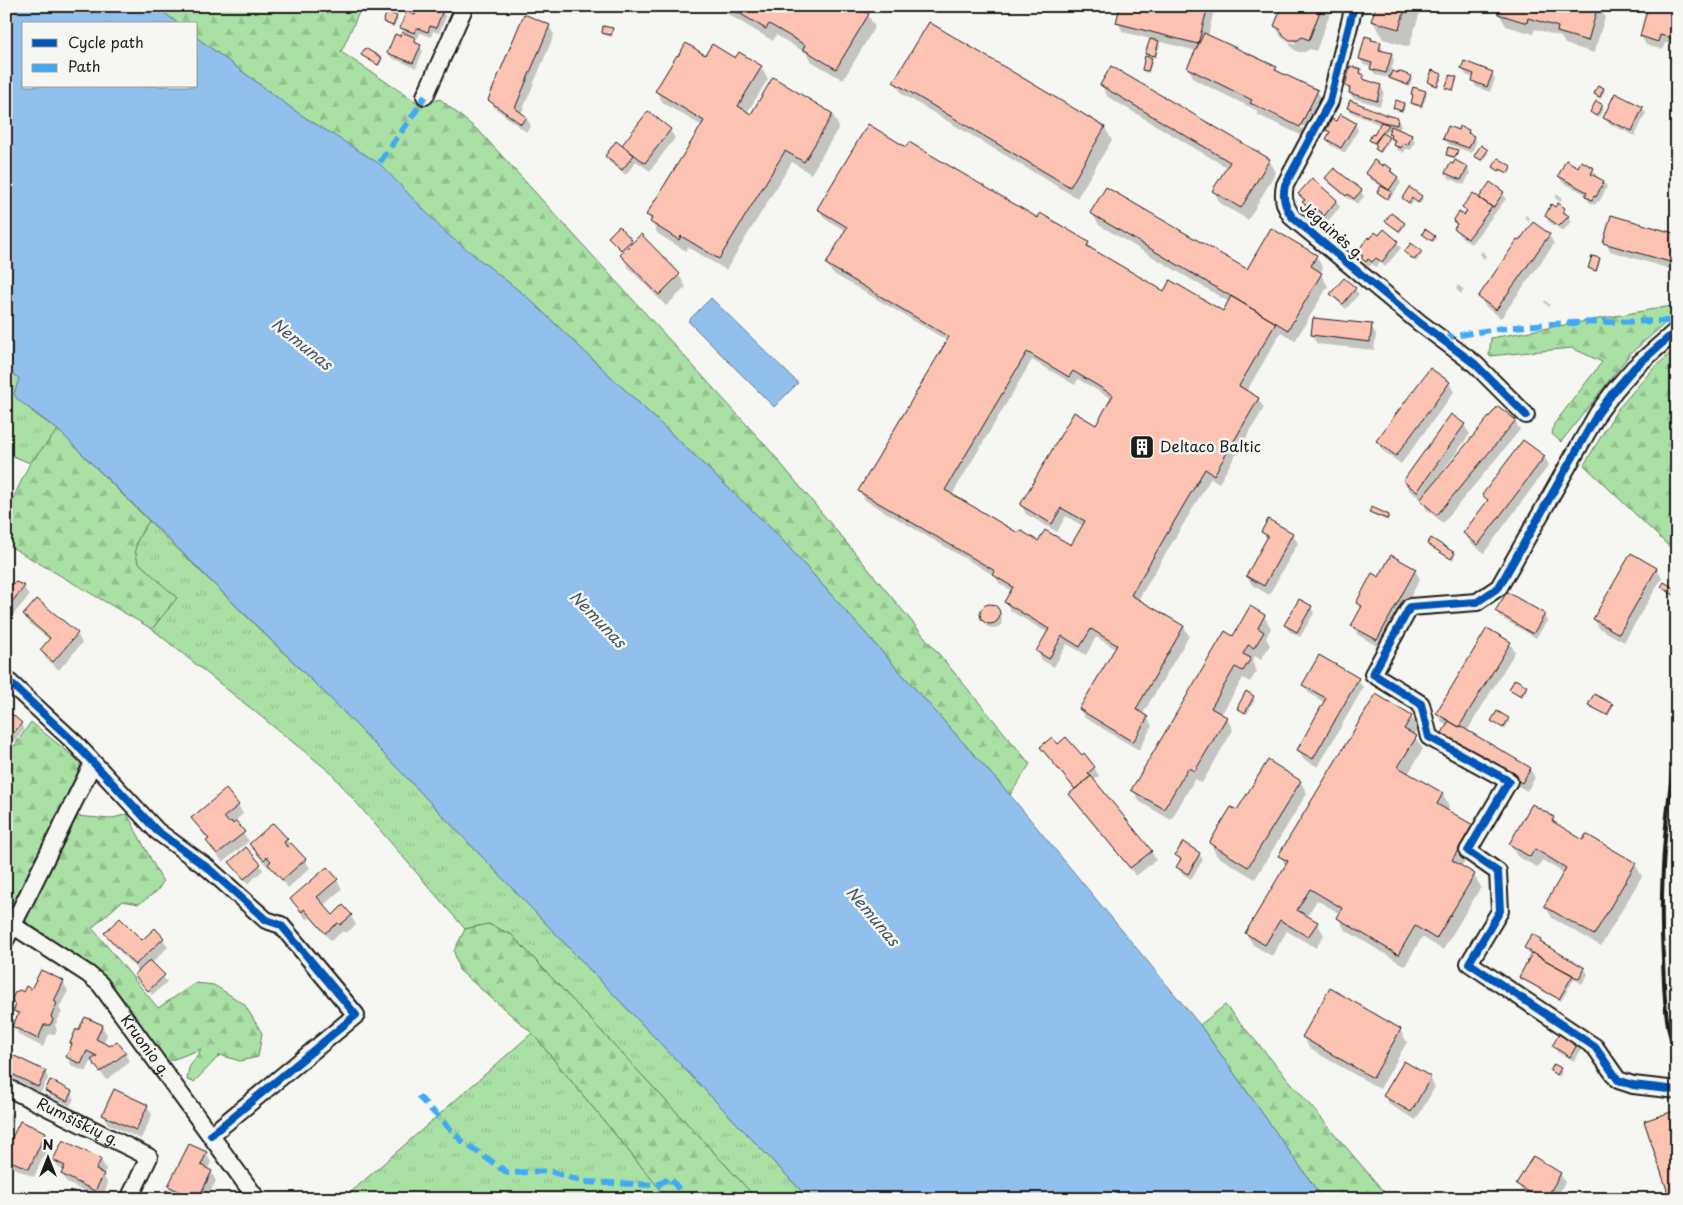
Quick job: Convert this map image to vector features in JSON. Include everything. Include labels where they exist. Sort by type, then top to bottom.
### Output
[{"type":"street","points":[[425,96],[465,6]]},
{"type":"street","name":"Jėgainės g.","points":[[1354,6],[1330,101],[1285,185],[1283,196],[1286,208],[1293,218],[1420,323],[1475,364],[1526,415]]},
{"type":"street","points":[[1677,330],[1634,368],[1598,413],[1499,587],[1477,602],[1410,607],[1373,674],[1421,704],[1429,737],[1509,781],[1468,851],[1498,872],[1500,911],[1469,963],[1595,1048],[1618,1080],[1634,1085],[1677,1090]]},
{"type":"street","points":[[6,679],[76,743],[157,831],[209,869],[266,920],[281,925],[356,1015],[211,1136]]},
{"type":"street","points":[[8,929],[93,763]]},
{"type":"street","name":"Kruonio g.","points":[[8,929],[88,974],[100,984],[257,1199]]},
{"type":"street","name":"Rumšiškių g.","points":[[6,1087],[149,1157],[128,1199]]},
{"type":"green space","points":[[155,6],[362,6],[341,52],[421,105],[440,99],[481,133],[767,447],[1030,764],[1010,795],[776,533],[527,297],[446,234],[379,164],[298,113],[198,38],[198,22],[176,22]]},
{"type":"green space","points":[[1677,305],[1677,313],[1630,354],[1561,442],[1552,434],[1554,424],[1602,362],[1572,348],[1489,356],[1491,338]]},
{"type":"green space","points":[[1677,347],[1677,554],[1584,465],[1617,410],[1652,370]]},
{"type":"green space","points":[[6,370],[20,378],[14,394],[35,414],[58,430],[30,463],[6,453]]},
{"type":"green space","points":[[58,430],[149,521],[136,545],[138,562],[177,598],[152,629],[6,544],[6,513],[30,463]]},
{"type":"green space","points":[[149,521],[338,706],[809,1199],[757,1199],[512,935],[488,924],[465,929],[330,772],[152,629],[176,598],[138,562],[136,545]]},
{"type":"green space","points":[[31,722],[80,762],[80,770],[14,907],[6,907],[6,758]]},
{"type":"green space","points":[[127,814],[163,882],[157,891],[139,904],[122,901],[92,928],[158,1008],[196,983],[214,985],[244,1004],[262,1033],[258,1057],[240,1061],[220,1055],[194,1082],[187,1080],[189,1068],[201,1049],[169,1061],[164,1057],[128,1005],[102,974],[27,923],[25,918],[76,816],[110,819]]},
{"type":"green space","points":[[488,924],[512,935],[757,1199],[668,1199],[532,1033],[459,970],[454,951],[465,929]]},
{"type":"green space","points":[[1225,1005],[1390,1199],[1323,1199],[1200,1025]]},
{"type":"green space","points":[[532,1033],[668,1199],[343,1199]]},
{"type":"water","name":"Nemunas","points":[[6,6],[155,6],[176,22],[22,22],[22,88],[198,88],[198,38],[298,113],[380,164],[446,233],[527,297],[776,533],[1010,795],[1200,1025],[1323,1199],[809,1199],[338,706],[58,430],[17,399],[14,394],[19,378],[6,370]]},
{"type":"water","points":[[711,298],[798,383],[774,407],[688,321]]},
{"type":"building","points":[[418,6],[435,6],[443,10],[436,28],[430,26],[428,32],[417,28],[415,33],[400,28],[406,12],[415,15]]},
{"type":"building","points":[[727,6],[856,6],[869,14],[836,69],[803,49],[805,45],[769,24],[766,29]]},
{"type":"building","points":[[1120,6],[1208,6],[1198,44],[1116,23]]},
{"type":"building","points":[[1282,6],[1322,6],[1309,40],[1302,37],[1298,40],[1290,40],[1284,36],[1280,29],[1274,26]]},
{"type":"building","points":[[1376,6],[1406,6],[1399,29],[1371,21]]},
{"type":"building","points":[[1500,6],[1598,6],[1588,41],[1557,32],[1558,27],[1528,18],[1527,23],[1498,14]]},
{"type":"building","points":[[1648,6],[1656,6],[1677,12],[1676,39],[1660,35],[1658,42],[1640,36]]},
{"type":"building","points":[[387,12],[397,16],[393,26],[383,22]]},
{"type":"building","points":[[524,14],[550,25],[515,108],[527,117],[521,124],[488,100]]},
{"type":"building","points":[[929,22],[1105,127],[1070,187],[893,82]]},
{"type":"building","points":[[603,26],[613,28],[611,35],[602,33]]},
{"type":"building","points":[[402,32],[416,38],[414,42],[421,45],[413,63],[387,53],[395,34],[400,36]]},
{"type":"building","points":[[1204,33],[1277,67],[1275,70],[1318,90],[1300,127],[1250,103],[1252,100],[1187,68]]},
{"type":"building","points":[[1365,36],[1372,38],[1371,40],[1381,42],[1379,50],[1392,53],[1386,73],[1370,69],[1372,63],[1359,59]]},
{"type":"building","points":[[1150,39],[1159,41],[1155,56],[1145,54]]},
{"type":"building","points":[[686,43],[705,55],[712,44],[735,58],[739,52],[762,66],[738,106],[751,114],[773,77],[833,114],[804,162],[785,151],[719,259],[681,236],[679,240],[650,222],[652,218],[646,215],[704,121],[655,91]]},
{"type":"building","points":[[365,48],[382,58],[378,65],[361,55]]},
{"type":"building","points":[[1145,56],[1152,58],[1148,71],[1142,70]]},
{"type":"building","points":[[1464,61],[1493,72],[1487,87],[1472,81],[1474,74],[1461,69]]},
{"type":"building","points":[[1111,66],[1270,159],[1241,208],[1212,191],[1230,162],[1100,85]]},
{"type":"building","points":[[1350,66],[1361,69],[1360,73],[1364,75],[1363,79],[1381,85],[1377,101],[1349,93],[1350,88],[1345,86]]},
{"type":"building","points":[[1432,70],[1442,74],[1437,86],[1428,82]]},
{"type":"building","points":[[1392,71],[1398,73],[1398,71],[1411,76],[1408,85],[1389,78]]},
{"type":"building","points":[[1450,75],[1457,77],[1453,90],[1445,88]]},
{"type":"building","points":[[1598,85],[1604,88],[1600,97],[1594,94]]},
{"type":"building","points":[[1413,87],[1426,91],[1421,106],[1411,103]]},
{"type":"building","points":[[1615,93],[1643,107],[1632,131],[1603,118]]},
{"type":"building","points":[[1350,100],[1398,118],[1397,125],[1383,122],[1347,108]]},
{"type":"building","points":[[1396,100],[1404,103],[1402,111],[1393,108]]},
{"type":"building","points":[[1596,101],[1603,105],[1596,116],[1590,112]]},
{"type":"building","points":[[648,111],[671,129],[645,163],[622,145]]},
{"type":"building","points":[[1340,114],[1356,123],[1341,148],[1326,139],[1330,132],[1326,130],[1332,119],[1336,121]]},
{"type":"building","points":[[1381,122],[1389,125],[1374,143],[1369,140]]},
{"type":"building","name":"Deltaco Baltic","points":[[868,124],[906,147],[909,142],[1038,218],[1040,213],[1089,242],[1087,246],[1164,291],[1170,280],[1223,311],[1231,296],[1276,323],[1239,386],[1259,398],[1214,475],[1205,469],[1131,595],[1184,626],[1136,709],[1148,717],[1133,742],[1079,709],[1117,645],[1091,629],[1080,647],[1062,636],[1049,659],[1036,651],[1049,629],[1004,602],[1013,587],[993,575],[995,571],[858,491],[949,337],[826,264],[847,227],[817,209]],"holes":[[[1027,352],[1069,377],[1073,371],[1113,395],[1096,425],[1074,412],[1020,505],[1052,524],[1061,508],[1085,521],[1071,545],[1045,530],[1038,541],[1020,530],[1018,533],[945,490]]]},
{"type":"building","points":[[1391,126],[1412,135],[1408,145],[1403,143],[1401,148],[1393,145],[1395,140],[1390,138],[1391,135],[1388,134]]},
{"type":"building","points":[[1448,126],[1458,130],[1459,126],[1469,130],[1468,133],[1474,136],[1469,148],[1443,139]]},
{"type":"building","points":[[1382,133],[1389,137],[1380,152],[1375,149],[1377,146],[1375,144]]},
{"type":"building","points":[[616,141],[634,155],[622,170],[605,156]]},
{"type":"building","points":[[1481,145],[1488,150],[1481,160],[1474,156]]},
{"type":"building","points":[[1448,147],[1458,150],[1455,157],[1446,155]]},
{"type":"building","points":[[1498,158],[1511,166],[1508,173],[1493,167]]},
{"type":"building","points":[[1374,160],[1392,169],[1390,171],[1398,177],[1389,190],[1365,173]]},
{"type":"building","points":[[1455,160],[1468,167],[1461,180],[1445,173],[1450,163],[1453,164]]},
{"type":"building","points":[[1566,160],[1578,167],[1581,161],[1594,168],[1591,174],[1604,181],[1596,197],[1594,196],[1592,200],[1585,196],[1587,192],[1558,176]]},
{"type":"building","points":[[1334,168],[1362,190],[1354,199],[1348,194],[1346,196],[1325,178]]},
{"type":"building","points":[[1312,178],[1337,200],[1324,216],[1318,210],[1315,213],[1302,202],[1305,200],[1298,194]]},
{"type":"building","points":[[1490,182],[1504,192],[1493,208],[1479,198]]},
{"type":"building","points":[[1381,186],[1392,192],[1387,199],[1377,192]]},
{"type":"building","points":[[1106,187],[1247,269],[1271,228],[1317,255],[1311,266],[1322,273],[1288,330],[1090,213]]},
{"type":"building","points":[[1409,187],[1422,196],[1418,203],[1412,198],[1409,203],[1402,198]]},
{"type":"building","points":[[1473,193],[1492,207],[1468,239],[1454,229],[1457,224],[1453,221],[1459,212],[1464,215],[1467,211],[1462,207]]},
{"type":"building","points":[[1558,203],[1565,208],[1563,212],[1569,216],[1559,226],[1545,216],[1551,204],[1555,207]]},
{"type":"building","points":[[1391,213],[1405,223],[1399,231],[1385,221]]},
{"type":"building","points":[[1611,215],[1677,234],[1677,264],[1603,243]]},
{"type":"building","points":[[1533,222],[1550,234],[1496,310],[1478,297],[1517,240],[1519,241]]},
{"type":"building","points":[[619,226],[632,240],[621,250],[608,237]]},
{"type":"building","points":[[1384,229],[1398,241],[1382,262],[1376,258],[1372,262],[1368,259],[1366,262],[1361,258],[1363,256],[1357,252],[1368,237],[1370,239],[1375,232],[1379,235]]},
{"type":"building","points":[[1425,229],[1435,236],[1432,241],[1422,234]]},
{"type":"building","points":[[641,234],[680,274],[659,295],[620,255]]},
{"type":"building","points":[[1411,243],[1422,251],[1414,260],[1404,252]]},
{"type":"building","points":[[1592,256],[1600,258],[1596,271],[1588,268]]},
{"type":"building","points":[[1344,278],[1356,288],[1343,304],[1330,294]]},
{"type":"building","points":[[1313,318],[1372,324],[1370,342],[1311,335]]},
{"type":"building","points":[[1430,368],[1450,382],[1396,456],[1376,441]]},
{"type":"building","points":[[1498,406],[1516,420],[1437,515],[1420,500]]},
{"type":"building","points":[[1451,414],[1465,424],[1417,492],[1403,481]]},
{"type":"building","points":[[1523,440],[1545,456],[1478,545],[1463,533],[1488,500],[1482,495]]},
{"type":"building","points":[[1372,507],[1389,515],[1387,519],[1369,512]]},
{"type":"building","points":[[1268,519],[1293,533],[1264,586],[1246,576],[1268,536],[1261,532]]},
{"type":"building","points":[[1431,538],[1455,553],[1451,559],[1427,544]]},
{"type":"building","points":[[1631,553],[1657,568],[1619,634],[1593,619]]},
{"type":"building","points":[[1391,555],[1416,569],[1377,640],[1351,626],[1362,606],[1356,603],[1372,573],[1379,577]]},
{"type":"building","points":[[16,582],[25,586],[6,609],[6,588]]},
{"type":"building","points":[[1664,582],[1677,590],[1677,597],[1661,587]]},
{"type":"building","points":[[1507,592],[1545,614],[1533,634],[1495,611]]},
{"type":"building","points":[[37,599],[78,633],[53,662],[40,650],[50,638],[23,615]]},
{"type":"building","points":[[1299,599],[1312,606],[1297,632],[1284,625]]},
{"type":"building","points":[[990,604],[997,607],[1000,614],[997,621],[990,624],[983,621],[980,614],[983,607]]},
{"type":"building","points":[[1250,606],[1265,615],[1258,628],[1264,632],[1254,648],[1248,645],[1243,654],[1251,658],[1243,671],[1235,667],[1211,708],[1227,717],[1195,771],[1188,768],[1164,809],[1131,790],[1225,631],[1233,636]]},
{"type":"building","points":[[1487,628],[1511,642],[1459,727],[1436,713]]},
{"type":"building","points":[[1319,655],[1359,678],[1313,759],[1297,750],[1326,698],[1302,685]]},
{"type":"building","points":[[1515,679],[1527,686],[1521,696],[1509,689]]},
{"type":"building","points":[[1246,691],[1254,696],[1245,713],[1237,708]]},
{"type":"building","points":[[1376,694],[1412,716],[1404,729],[1417,736],[1398,767],[1443,793],[1437,804],[1473,825],[1452,860],[1475,874],[1436,939],[1415,926],[1398,955],[1337,918],[1342,908],[1310,889],[1297,910],[1318,922],[1308,937],[1280,920],[1265,945],[1245,933],[1288,861],[1278,856]]},
{"type":"building","points":[[1594,694],[1613,704],[1607,715],[1588,705]]},
{"type":"building","points":[[6,711],[22,723],[6,742]]},
{"type":"building","points":[[1497,711],[1509,718],[1503,728],[1491,721]]},
{"type":"building","points":[[1449,721],[1531,768],[1522,783],[1441,735]]},
{"type":"building","points":[[1052,737],[1058,744],[1066,737],[1082,755],[1084,753],[1095,767],[1088,773],[1091,776],[1075,789],[1040,747]]},
{"type":"building","points":[[1268,760],[1301,781],[1248,867],[1209,843],[1231,807],[1237,810]]},
{"type":"building","points":[[1091,776],[1152,851],[1130,868],[1069,794]]},
{"type":"building","points":[[226,789],[239,805],[224,817],[229,823],[231,821],[233,824],[236,821],[245,832],[217,854],[206,841],[209,839],[191,818]]},
{"type":"building","points":[[1532,804],[1554,817],[1552,821],[1583,840],[1586,834],[1636,863],[1594,935],[1544,906],[1566,868],[1535,849],[1530,857],[1509,844]]},
{"type":"building","points":[[273,823],[288,839],[284,842],[287,847],[291,843],[306,859],[282,880],[268,864],[271,861],[267,857],[264,860],[249,844]]},
{"type":"building","points":[[1183,842],[1200,853],[1188,874],[1176,867],[1181,859],[1175,855]]},
{"type":"building","points":[[246,847],[261,864],[244,879],[229,862]]},
{"type":"building","points":[[327,867],[338,879],[317,897],[333,915],[343,905],[352,915],[340,925],[338,923],[325,933],[304,909],[302,912],[290,899]]},
{"type":"building","points":[[120,918],[142,940],[155,928],[164,938],[135,965],[104,933]]},
{"type":"building","points":[[1532,934],[1542,939],[1540,942],[1585,968],[1579,979],[1524,948]]},
{"type":"building","points":[[1532,953],[1573,975],[1559,999],[1519,977]]},
{"type":"building","points":[[150,960],[165,975],[148,991],[134,975]]},
{"type":"building","points":[[41,970],[64,981],[54,1001],[57,1003],[51,1016],[53,1020],[50,1025],[44,1025],[38,1039],[12,1026],[19,1013],[13,1011],[16,1005],[12,999],[15,992],[20,990],[23,992],[26,986],[31,989]]},
{"type":"building","points":[[1330,988],[1401,1029],[1373,1078],[1302,1037]]},
{"type":"building","points":[[85,1017],[103,1025],[96,1039],[110,1046],[117,1041],[126,1053],[100,1072],[91,1060],[97,1056],[87,1051],[81,1064],[66,1057],[76,1029],[78,1031]]},
{"type":"building","points":[[1560,1033],[1578,1043],[1570,1057],[1552,1046]]},
{"type":"building","points":[[6,1052],[46,1071],[38,1087],[6,1071]]},
{"type":"building","points":[[1404,1061],[1431,1077],[1411,1112],[1383,1096]]},
{"type":"building","points":[[1554,1064],[1561,1068],[1557,1075],[1550,1071]]},
{"type":"building","points":[[50,1080],[72,1091],[67,1101],[45,1091]]},
{"type":"building","points":[[114,1089],[148,1105],[136,1130],[102,1115]]},
{"type":"building","points":[[1677,1110],[1677,1199],[1670,1199],[1644,1121]]},
{"type":"building","points":[[20,1121],[46,1132],[29,1169],[6,1159],[6,1150]]},
{"type":"building","points":[[63,1140],[101,1159],[96,1170],[104,1174],[95,1191],[61,1174],[65,1166],[53,1160]]},
{"type":"building","points":[[189,1144],[207,1152],[201,1165],[212,1171],[198,1199],[168,1186]]},
{"type":"building","points":[[1533,1156],[1561,1173],[1546,1199],[1541,1199],[1516,1184]]},
{"type":"building","points":[[166,1190],[183,1199],[162,1199]]},
{"type":"railway","points":[[1677,742],[1666,823],[1662,904],[1665,1004],[1669,1031],[1677,1056]]},
{"type":"marked path","points":[[1670,6],[1677,8]]},
{"type":"marked path","points":[[380,162],[425,96]]},
{"type":"marked path","points":[[1442,339],[1470,333],[1529,326],[1589,322],[1677,321]]},
{"type":"marked path","points":[[418,1096],[462,1141],[508,1173],[550,1171],[584,1182],[658,1185],[669,1177],[687,1199]]},
{"type":"cycle path","points":[[1354,6],[1330,101],[1285,185],[1284,199],[1286,206],[1293,218],[1420,323],[1475,364],[1526,415]]},
{"type":"cycle path","points":[[1677,330],[1634,368],[1598,413],[1499,587],[1477,602],[1410,607],[1373,674],[1421,704],[1429,737],[1509,781],[1468,851],[1498,872],[1500,911],[1469,963],[1595,1047],[1618,1080],[1633,1085],[1677,1090]]},
{"type":"cycle path","points":[[6,679],[75,743],[157,831],[209,869],[266,920],[281,925],[356,1015],[211,1135]]},
{"type":"place","name":"Deltaco Baltic","points":[[1142,447]]}]
